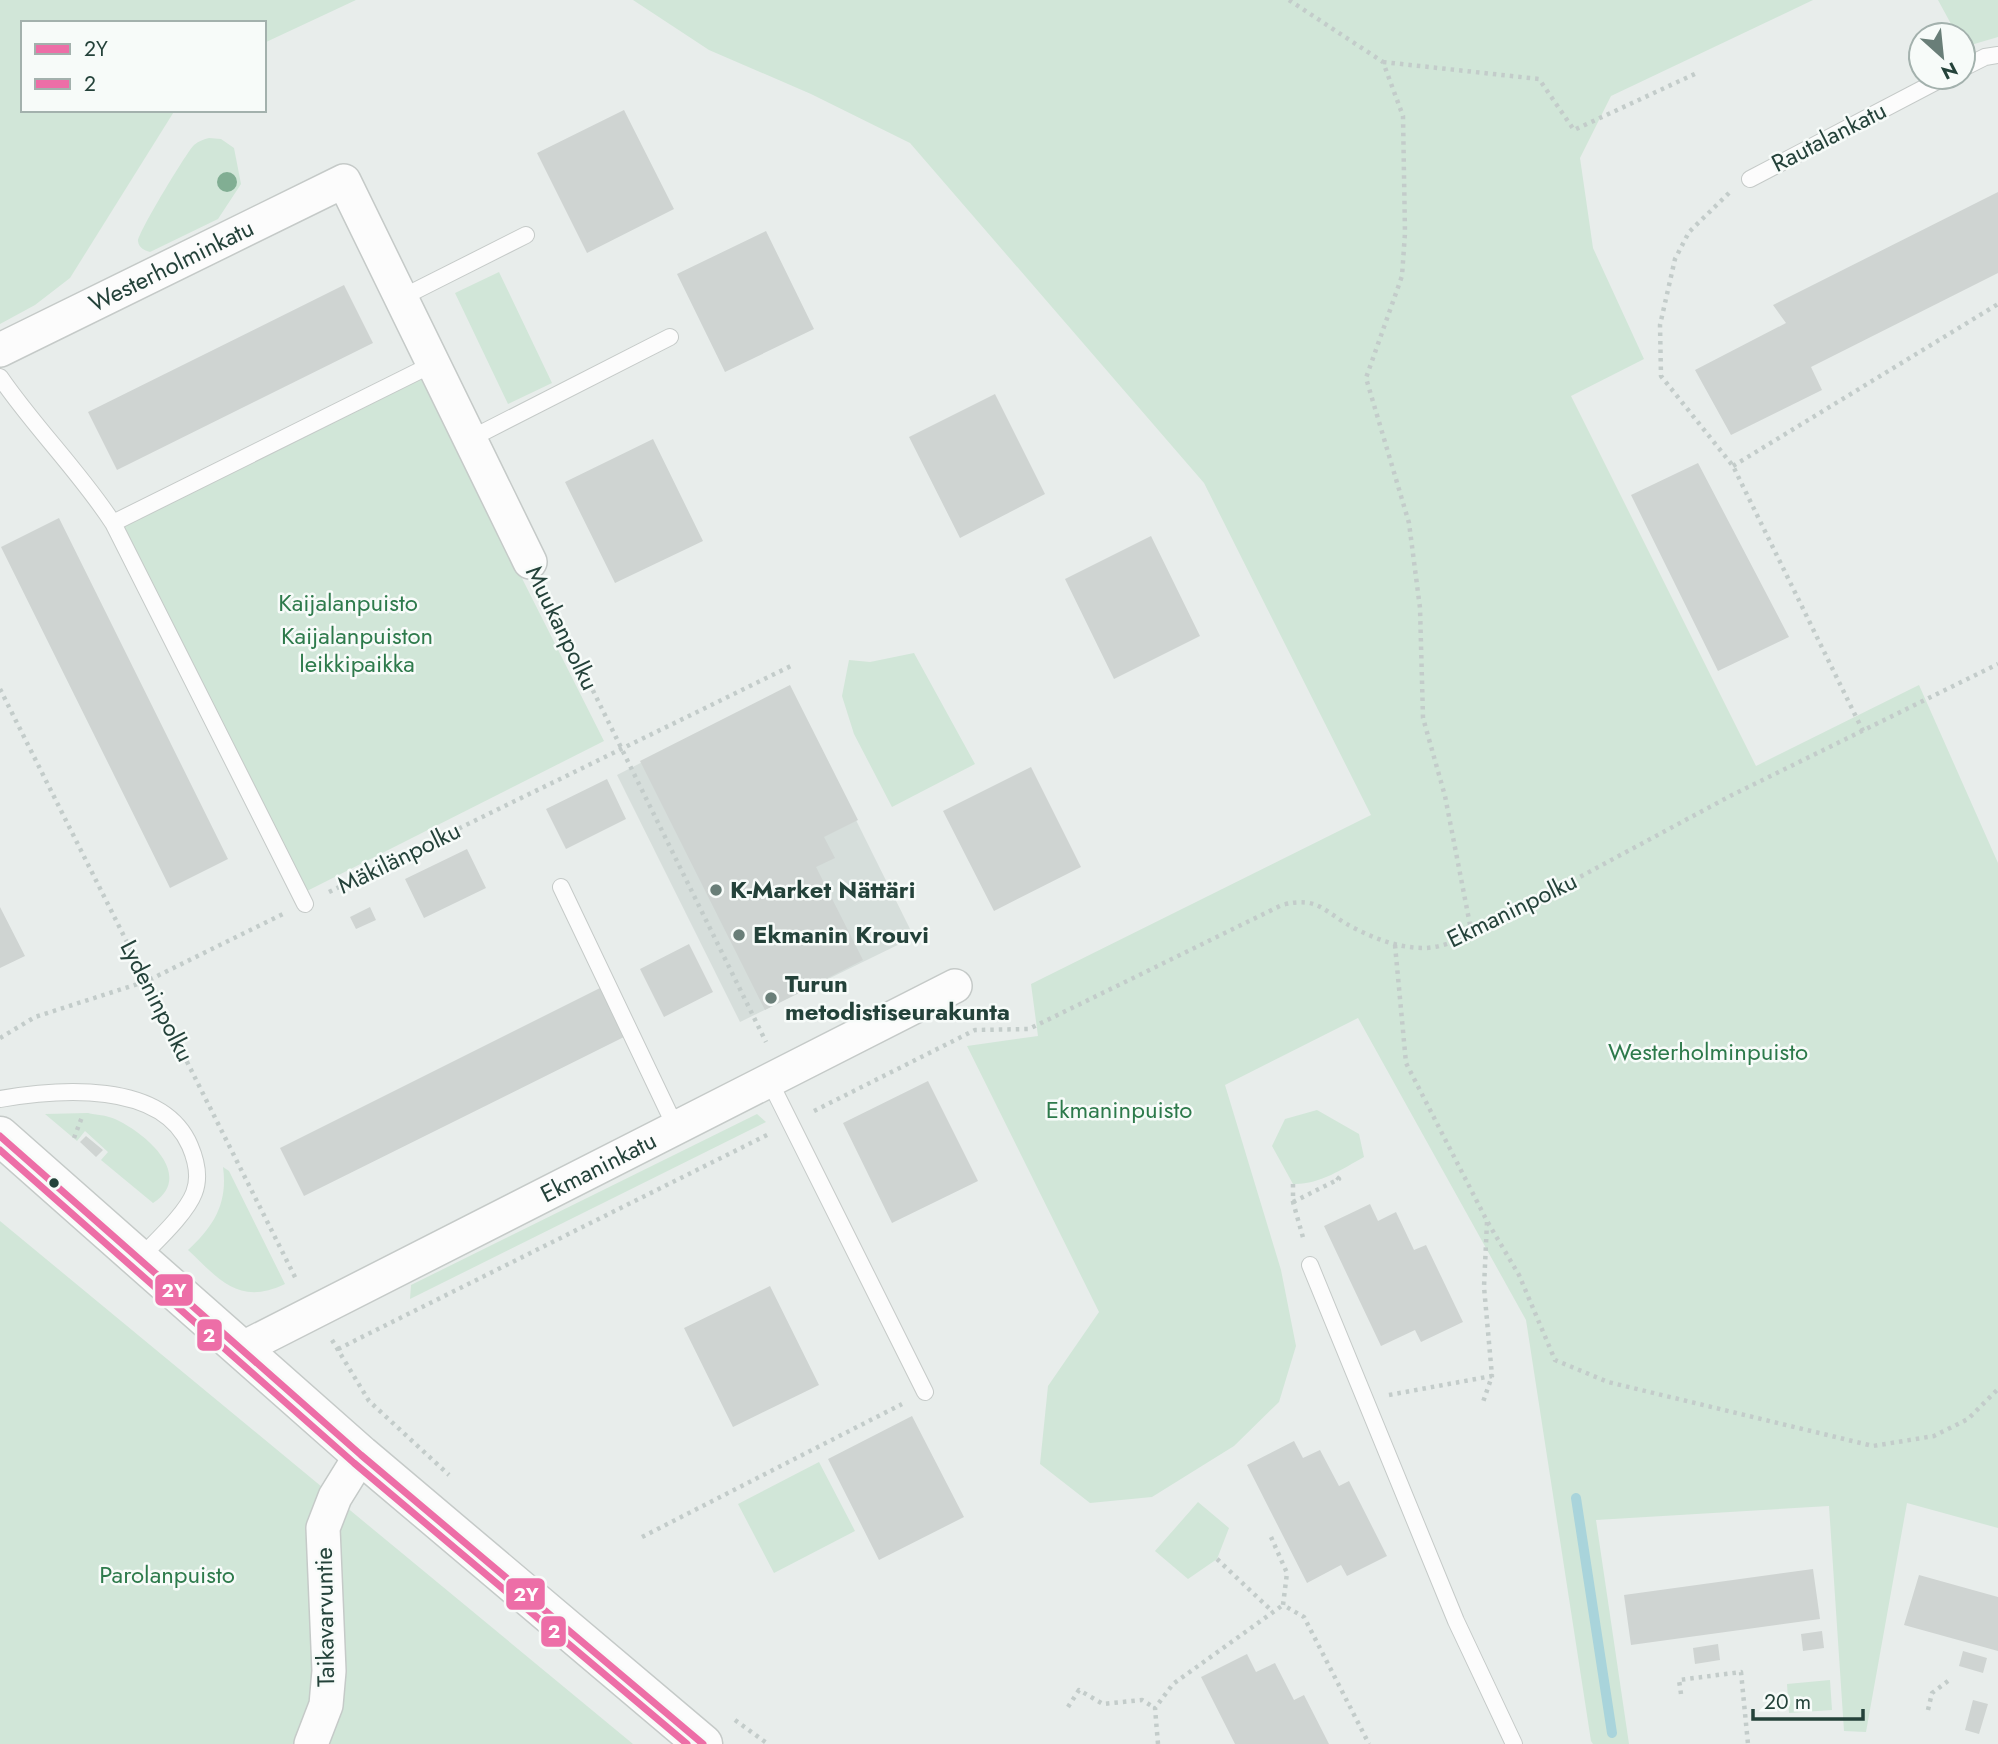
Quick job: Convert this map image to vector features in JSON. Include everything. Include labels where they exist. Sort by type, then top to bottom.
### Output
[{"type":"street","name":"Muukanpolku","points":[[344,181],[530,562]]},
{"type":"street","name":"Westerholminkatu","points":[[0,350],[344,181]]},
{"type":"street","name":"Ekmaninkatu","points":[[241,1349],[955,986]]},
{"type":"street","points":[[0,1136],[360,1455],[704,1744]]},
{"type":"street","name":"Taikavarvuntie","points":[[311,1744],[326,1705],[328,1671],[323,1528],[335,1497],[360,1455]]},
{"type":"lane","points":[[1977,61],[1998,55]]},
{"type":"lane","name":"Rautalankatu","points":[[1749,178],[1918,91]]},
{"type":"lane","points":[[401,298],[526,235]]},
{"type":"lane","points":[[470,439],[670,337]]},
{"type":"lane","points":[[113,523],[433,364]]},
{"type":"lane","points":[[0,377],[26,416],[85,481],[113,523],[304,904]]},
{"type":"lane","points":[[561,887],[676,1128]]},
{"type":"lane","points":[[776,1077],[790,1123],[925,1392]]},
{"type":"lane","points":[[0,1099],[62,1091],[117,1096],[151,1106],[177,1126],[187,1139],[196,1164],[194,1194],[139,1259]]},
{"type":"lane","points":[[1310,1265],[1457,1621],[1514,1744]]},
{"type":"path","points":[[1289,0],[1383,62],[1539,79],[1574,130],[1699,72]]},
{"type":"path","points":[[1383,62],[1403,116],[1405,233],[1402,276],[1366,378],[1409,523],[1420,608],[1423,718],[1444,796],[1472,934]]},
{"type":"path","points":[[1749,178],[1689,232],[1675,259],[1660,326],[1661,376],[1733,466],[1863,732]]},
{"type":"path","points":[[1733,466],[1998,304]]},
{"type":"path","name":"Muukanpolku","points":[[530,562],[776,1077]]},
{"type":"path","name":"Ekmaninpolku","points":[[790,1123],[975,1030],[1029,1029],[1257,916],[1298,900],[1322,906],[1354,928],[1395,945],[1427,948],[1472,934],[1732,795],[1998,664]]},
{"type":"path","name":"Mäkilänpolku","points":[[0,1038],[34,1017],[147,981],[793,665]]},
{"type":"path","name":"Lydeninpolku","points":[[0,689],[299,1285],[369,1401],[450,1476]]},
{"type":"path","points":[[1395,945],[1406,1063],[1487,1221],[1519,1275],[1555,1360],[1608,1382],[1873,1446],[1934,1436],[1968,1419],[1998,1389]]},
{"type":"path","points":[[338,1349],[790,1123]]},
{"type":"path","points":[[1293,1202],[1339,1179],[1333,1174]]},
{"type":"path","points":[[1293,1184],[1293,1202],[1310,1265]]},
{"type":"path","points":[[1482,1405],[1492,1376],[1484,1287],[1487,1221]]},
{"type":"path","points":[[1367,1399],[1492,1376]]},
{"type":"path","points":[[642,1537],[925,1392]]},
{"type":"path","points":[[1271,1537],[1287,1573],[1283,1605]]},
{"type":"path","points":[[1217,1559],[1272,1611]]},
{"type":"path","points":[[1157,1744],[1155,1708],[1173,1684],[1283,1605]]},
{"type":"path","points":[[1283,1605],[1304,1617],[1369,1744]]},
{"type":"path","points":[[1681,1694],[1679,1680],[1741,1672],[1748,1744]]},
{"type":"path","points":[[1928,1710],[1932,1693],[1948,1681]]},
{"type":"path","points":[[1068,1707],[1079,1690],[1103,1704],[1142,1700],[1155,1708]]},
{"type":"path","points":[[730,1716],[768,1744]]},
{"type":"shaded area","points":[[790,687],[914,937],[740,1022],[617,775]]},
{"type":"green space","points":[[0,0],[356,0],[266,42],[266,21],[21,21],[21,112],[174,112],[70,278],[35,305],[0,324]]},
{"type":"green space","name":"Westerholminpuisto","points":[[633,0],[1813,0],[1611,96],[1580,158],[1593,248],[1644,359],[1571,396],[1756,766],[1919,685],[1998,863],[1998,1528],[1907,1503],[1866,1732],[1844,1731],[1829,1506],[1596,1520],[1629,1744],[1593,1744],[1526,1320],[1358,1018],[1225,1085],[1281,1270],[1296,1346],[1279,1402],[1234,1446],[1152,1497],[1090,1503],[1040,1464],[1048,1386],[1099,1312],[967,1046],[1038,1036],[1031,984],[1371,815],[1204,483],[910,143],[811,94],[709,50]]},
{"type":"green space","points":[[1938,0],[1998,0],[1998,37],[1977,43],[1977,21],[1949,21]]},
{"type":"green space","points":[[209,138],[221,139],[234,148],[241,184],[218,219],[150,252],[144,249],[139,245],[140,235],[163,193],[194,145]]},
{"type":"green space","points":[[499,272],[552,383],[508,404],[455,293]]},
{"type":"green space","name":"Kaijalanpuisto","points":[[421,378],[604,741],[307,891],[122,526]]},
{"type":"green space","points":[[914,653],[975,764],[892,807],[854,734],[842,696],[849,660],[870,662]]},
{"type":"green space","points":[[1317,1110],[1359,1134],[1364,1157],[1321,1179],[1293,1184],[1272,1146],[1285,1119]]},
{"type":"green space","points":[[88,1113],[112,1118],[127,1125],[161,1155],[168,1168],[169,1180],[165,1192],[153,1203],[101,1160],[108,1152],[85,1131],[77,1141],[45,1114]]},
{"type":"green space","points":[[757,1114],[766,1122],[410,1299],[411,1285]]},
{"type":"green space","points":[[223,1167],[229,1171],[285,1284],[255,1292],[231,1287],[188,1250],[205,1232],[217,1213],[223,1192]]},
{"type":"green space","name":"Parolanpuisto","points":[[0,1221],[633,1744],[0,1744]]},
{"type":"green space","points":[[819,1462],[855,1531],[774,1573],[738,1504]]},
{"type":"green space","points":[[1198,1502],[1229,1528],[1217,1559],[1188,1579],[1155,1551]]},
{"type":"green space","points":[[1830,1680],[1832,1710],[1789,1713],[1787,1684]]},
{"type":"building","points":[[624,110],[674,209],[587,253],[537,153]]},
{"type":"building","points":[[1998,192],[1998,273],[1811,367],[1822,390],[1731,435],[1695,370],[1786,323],[1773,305]]},
{"type":"building","points":[[766,231],[814,329],[725,372],[677,274]]},
{"type":"building","points":[[344,285],[373,343],[117,470],[88,412]]},
{"type":"building","points":[[995,394],[1045,494],[960,538],[909,437]]},
{"type":"building","points":[[653,439],[703,541],[615,583],[565,482]]},
{"type":"building","points":[[1698,463],[1789,637],[1718,671],[1631,495]]},
{"type":"building","points":[[59,518],[228,859],[170,888],[1,547]]},
{"type":"building","points":[[1151,536],[1200,636],[1114,679],[1065,579]]},
{"type":"building","points":[[790,685],[858,820],[824,837],[835,858],[816,867],[863,960],[765,1010],[640,761]]},
{"type":"building","points":[[1031,767],[1081,867],[994,911],[943,811]]},
{"type":"building","points":[[607,779],[626,819],[566,849],[546,809]]},
{"type":"building","points":[[467,849],[486,888],[424,918],[405,879]]},
{"type":"building","points":[[0,907],[25,956],[0,968]]},
{"type":"building","points":[[370,907],[376,920],[356,929],[350,917]]},
{"type":"building","points":[[689,944],[713,992],[664,1017],[640,969]]},
{"type":"building","points":[[602,987],[626,1036],[304,1196],[280,1148]]},
{"type":"building","points":[[928,1081],[978,1181],[892,1223],[843,1123]]},
{"type":"building","points":[[86,1136],[103,1150],[96,1157],[80,1142]]},
{"type":"building","points":[[1370,1204],[1378,1221],[1396,1212],[1414,1250],[1426,1245],[1463,1322],[1421,1342],[1415,1330],[1381,1346],[1324,1226]]},
{"type":"building","points":[[770,1286],[819,1385],[733,1427],[684,1328]]},
{"type":"building","points":[[912,1416],[964,1517],[879,1560],[828,1459]]},
{"type":"building","points":[[1294,1441],[1303,1458],[1320,1450],[1339,1486],[1349,1481],[1387,1556],[1347,1576],[1341,1565],[1307,1583],[1247,1465]]},
{"type":"building","points":[[1813,1569],[1820,1619],[1631,1645],[1624,1595]]},
{"type":"building","points":[[1919,1575],[1998,1597],[1998,1651],[1904,1625]]},
{"type":"building","points":[[1822,1631],[1824,1648],[1803,1651],[1801,1634]]},
{"type":"building","points":[[1718,1644],[1720,1660],[1695,1664],[1693,1648]]},
{"type":"building","points":[[1963,1651],[1987,1658],[1983,1673],[1959,1666]]},
{"type":"building","points":[[1247,1654],[1256,1672],[1275,1663],[1294,1700],[1304,1695],[1329,1744],[1235,1744],[1201,1677]]},
{"type":"building","points":[[1973,1700],[1988,1704],[1979,1734],[1965,1730]]},
{"type":"waterway","points":[[1576,1498],[1612,1733]]},
{"type":"transit line","name":"2Y","points":[[0,1136],[361,1455],[703,1744]]},
{"type":"transit line","name":"2","points":[[0,1150],[354,1463],[687,1744]]},
{"type":"place","name":"K-Market Nättäri","points":[[716,890]]},
{"type":"place","name":"Ekmanin Krouvi","points":[[739,935]]},
{"type":"place","name":"Turun metodistiseurakunta","points":[[771,998]]},
{"type":"park label","name":"Kaijalanpuiston leikkipaikka","points":[[357,650]]},
{"type":"park label","name":"Ekmaninpuisto","points":[[1119,1110]]}]
